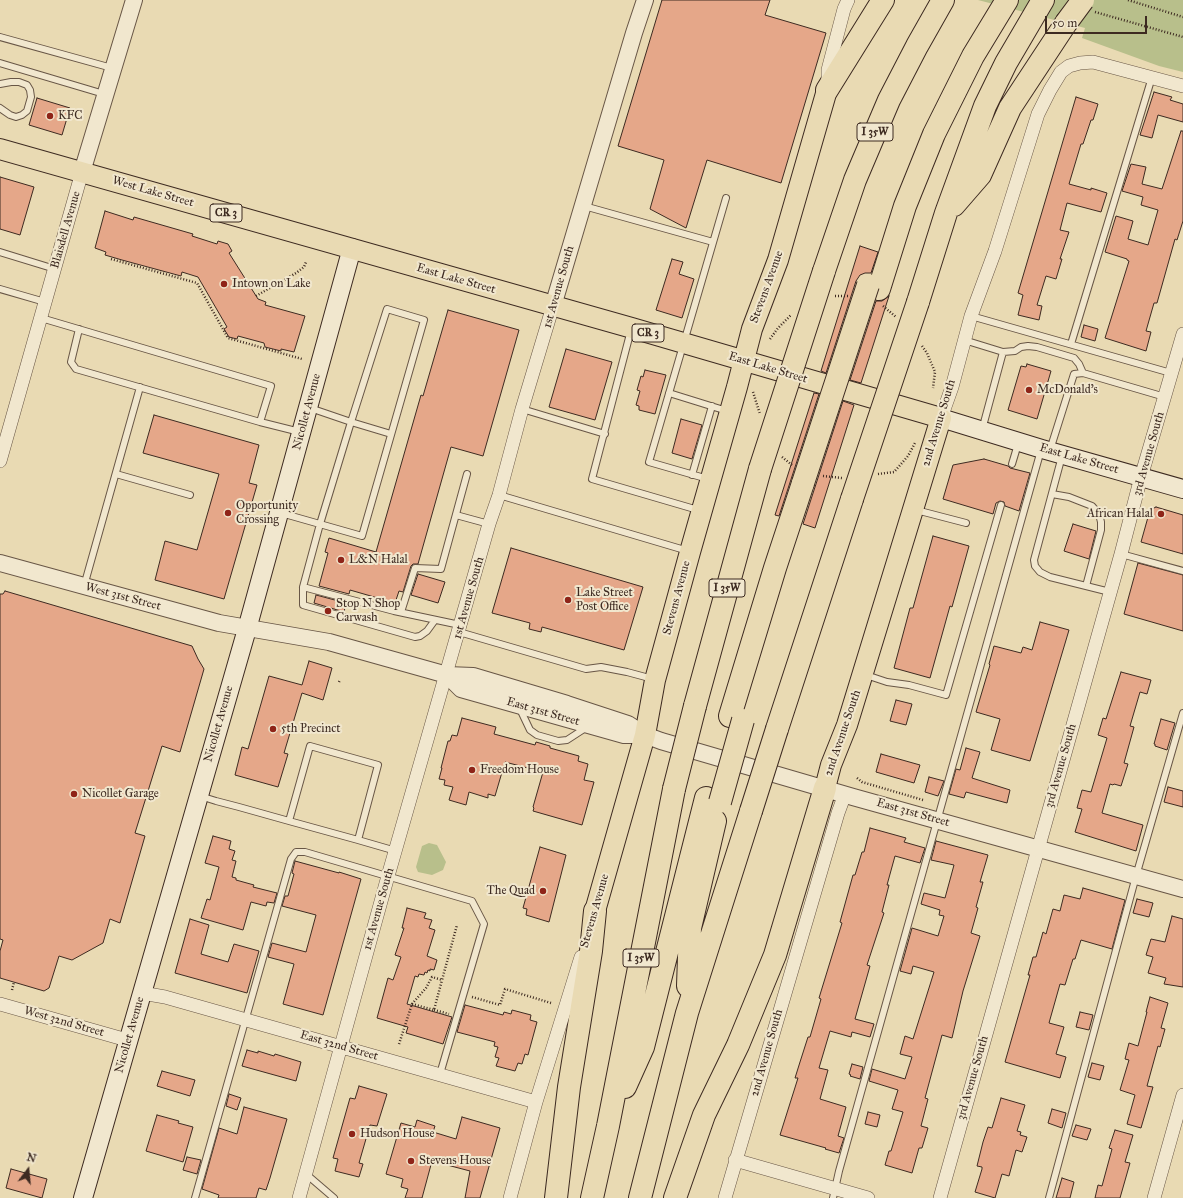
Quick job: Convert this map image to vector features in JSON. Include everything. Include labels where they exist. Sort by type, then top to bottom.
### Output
[{"type":"highway","points":[[828,90],[883,0]]},
{"type":"highway","name":"I 35W","points":[[592,1198],[608,1126],[674,789],[695,706],[760,469],[855,180],[886,107],[917,46],[943,0]]},
{"type":"highway","points":[[608,1126],[643,1047],[737,718],[778,561],[809,485],[873,287],[934,134],[973,56],[997,2]]},
{"type":"highway","points":[[946,213],[980,175],[1010,108],[1066,23],[1087,5]]},
{"type":"highway","points":[[640,1198],[687,1013],[777,729],[946,213],[986,106],[1006,63],[1039,7]]},
{"type":"highway","points":[[675,1198],[704,1115],[738,1045],[775,955],[835,791]]},
{"type":"highway","points":[[687,1013],[690,928],[713,800]]},
{"type":"highway","points":[[556,1198],[569,1087],[591,951],[595,911]]},
{"type":"main road","name":"Stevens Avenue","points":[[595,911],[645,735],[655,680],[702,510],[702,477],[721,409],[744,361],[752,329],[778,260],[828,90]]},
{"type":"main road","name":"West Lake Street","points":[[0,148],[352,248]]},
{"type":"main road","name":"East Lake Street","points":[[352,248],[941,418],[1051,452],[1183,489]]},
{"type":"main road","name":"Nicollet Avenue","points":[[83,1198],[247,629],[352,248]]},
{"type":"main road","name":"2nd Avenue South","points":[[835,791],[831,765],[847,725],[941,418]]},
{"type":"street","name":"Blaisdell Avenue","points":[[0,461],[82,172],[134,0]]},
{"type":"street","name":"1st Avenue South","points":[[299,1198],[388,876],[447,675],[489,524],[499,495],[522,409],[645,0]]},
{"type":"street","name":"Stevens Avenue","points":[[828,90],[828,70],[844,9],[848,0]]},
{"type":"street","name":"2nd Avenue South","points":[[941,418],[952,387],[970,316],[995,251],[1038,114],[1061,72],[1069,66],[1093,62],[1152,77]]},
{"type":"street","points":[[1152,77],[1183,86]]},
{"type":"street","name":"3rd Avenue South","points":[[940,1198],[1141,478],[1171,373],[1179,361],[1183,334]]},
{"type":"street","name":"West 31st Street","points":[[0,563],[219,623],[247,629]]},
{"type":"street","name":"East 31st Street","points":[[247,629],[282,633],[329,642],[447,675],[473,676],[628,724],[645,735],[661,741],[1183,889]]},
{"type":"street","name":"East 31st Street","points":[[447,675],[461,689],[624,735],[645,735]]},
{"type":"street","name":"2nd Avenue South","points":[[725,1198],[838,813],[835,791]]},
{"type":"street","name":"Stevens Avenue","points":[[510,1198],[536,1102],[595,911]]},
{"type":"street","name":"East 32nd Street","points":[[142,993],[165,997],[536,1102]]},
{"type":"street","name":"West 32nd Street","points":[[0,1004],[128,1040]]},
{"type":"street","points":[[1154,1198],[1183,1095]]},
{"type":"street","points":[[735,1160],[834,1193],[868,1198]]},
{"type":"lane","points":[[0,37],[113,69]]},
{"type":"lane","points":[[0,63],[106,94]]},
{"type":"lane","points":[[1071,344],[1152,77]]},
{"type":"lane","points":[[0,84],[19,82],[27,85],[30,90],[31,97],[27,111],[22,115],[10,115],[0,108]]},
{"type":"lane","points":[[702,477],[649,462],[726,198]]},
{"type":"lane","points":[[582,206],[714,242]]},
{"type":"lane","points":[[0,252],[54,269]]},
{"type":"lane","points":[[0,289],[45,302]]},
{"type":"lane","points":[[279,512],[320,524],[362,536],[424,320],[387,309],[320,524],[304,587],[303,605],[415,637],[420,636],[427,631],[435,620]]},
{"type":"lane","points":[[970,316],[1171,373]]},
{"type":"lane","points":[[41,318],[271,386],[260,422]]},
{"type":"lane","points":[[632,328],[624,351],[605,434],[592,479],[702,510]]},
{"type":"lane","points":[[79,329],[71,362],[76,370],[260,422],[302,432]]},
{"type":"lane","points":[[963,340],[1003,352],[1015,351],[1021,347],[1038,346],[1074,358],[1079,364],[1083,373]]},
{"type":"lane","points":[[981,431],[1003,352]]},
{"type":"lane","points":[[834,1193],[937,820],[1074,374],[1083,373],[1165,397]]},
{"type":"lane","points":[[84,586],[140,387]]},
{"type":"lane","points":[[669,393],[721,409]]},
{"type":"lane","points":[[308,408],[391,434]]},
{"type":"lane","points":[[522,409],[605,434]]},
{"type":"lane","points":[[1012,464],[1019,442]]},
{"type":"lane","points":[[1051,452],[1052,494],[1034,560],[1035,566],[1038,571],[1050,577],[1110,592]]},
{"type":"lane","points":[[116,474],[190,495]]},
{"type":"lane","points":[[401,612],[415,568],[442,569],[467,474]]},
{"type":"lane","points":[[1052,494],[1069,497],[1092,506],[1098,514],[1101,522],[1086,586]]},
{"type":"lane","points":[[499,495],[690,552]]},
{"type":"lane","points":[[862,674],[887,682],[909,685],[946,695],[1001,505]]},
{"type":"lane","points":[[912,509],[966,523]]},
{"type":"lane","points":[[456,515],[489,524]]},
{"type":"lane","points":[[1121,554],[1183,571]]},
{"type":"lane","points":[[304,587],[435,620],[586,669],[601,667],[627,672],[655,680]]},
{"type":"lane","points":[[518,706],[530,730],[537,735],[558,741],[567,740],[590,726]]},
{"type":"lane","points":[[1049,1198],[1136,876],[1183,713]]},
{"type":"lane","points":[[289,821],[310,746],[378,765],[358,840]]},
{"type":"lane","points":[[199,796],[396,851]]},
{"type":"lane","points":[[195,1198],[291,859],[296,852],[305,852],[472,901],[484,924],[440,1074]]},
{"type":"lane","points":[[306,1174],[334,1198]]},
{"type":"path","points":[[1128,0],[1183,17]]},
{"type":"path","points":[[1087,5],[1183,37]]},
{"type":"path","points":[[111,258],[197,284],[228,338],[302,359]]},
{"type":"path","points":[[256,296],[296,273],[304,267],[306,262]]},
{"type":"path","points":[[434,1010],[457,925]]},
{"type":"path","points":[[399,1044],[412,1004],[426,988],[432,977],[442,980]]},
{"type":"path","points":[[12,990],[14,982]]},
{"type":"path","points":[[464,995],[500,1005],[505,989],[551,1002]]},
{"type":"path","points":[[412,1004],[457,1016]]},
{"type":"green space","points":[[978,0],[1183,0],[1183,72],[1159,66],[1082,38],[1085,28]]},
{"type":"green space","points":[[429,843],[437,845],[446,862],[443,870],[432,875],[418,872],[416,867],[422,846]]},
{"type":"building","points":[[662,0],[770,0],[765,15],[826,33],[781,183],[707,160],[686,228],[650,209],[664,160],[618,146]]},
{"type":"building","points":[[1154,92],[1172,97],[1170,100],[1183,104],[1183,122],[1158,115],[1152,138],[1140,135]]},
{"type":"building","points":[[1076,97],[1098,104],[1083,144],[1081,144],[1069,184],[1107,193],[1101,212],[1067,203],[1060,230],[1069,232],[1060,259],[1062,259],[1056,279],[1046,276],[1037,305],[1042,306],[1039,320],[1018,315],[1023,295],[1018,293]]},
{"type":"building","name":"KFC","points":[[37,98],[70,108],[62,135],[29,125]]},
{"type":"building","points":[[1181,131],[1183,131],[1183,221],[1177,240],[1175,239],[1157,303],[1154,303],[1146,331],[1151,332],[1146,351],[1105,338],[1129,261],[1105,252],[1116,216],[1133,221],[1128,239],[1148,245],[1158,210],[1141,205],[1143,197],[1122,191],[1131,164],[1146,167],[1142,184],[1162,189]]},
{"type":"building","points":[[0,177],[34,187],[20,235],[0,229]]},
{"type":"building","name":"Intown on Lake","points":[[105,211],[133,220],[134,217],[193,234],[192,236],[217,244],[218,241],[228,244],[232,251],[229,253],[258,299],[266,302],[265,305],[305,316],[294,352],[281,349],[281,351],[265,347],[264,343],[238,336],[237,339],[229,337],[224,329],[227,327],[198,277],[182,272],[181,276],[122,260],[105,255],[106,252],[95,248]]},
{"type":"building","points":[[860,246],[878,252],[871,273],[860,275],[856,281],[826,373],[821,371]]},
{"type":"building","points":[[672,259],[683,262],[679,274],[694,279],[682,318],[656,310]]},
{"type":"building","points":[[889,296],[861,383],[850,380],[876,301],[882,301]]},
{"type":"building","points":[[448,310],[519,330],[483,456],[451,447],[418,564],[413,564],[411,566],[403,592],[399,591],[395,603],[350,590],[349,594],[319,586],[328,553],[325,552],[329,538],[376,552],[421,395],[423,396]]},
{"type":"building","points":[[1084,325],[1098,329],[1095,341],[1081,337]]},
{"type":"building","points":[[566,349],[612,362],[595,420],[549,407]]},
{"type":"building","name":"McDonald's","points":[[1027,364],[1051,371],[1037,419],[1008,410],[1021,366],[1026,367]]},
{"type":"building","points":[[645,370],[666,375],[655,414],[639,410],[639,406],[636,405],[640,391],[637,390],[641,376],[643,377]]},
{"type":"building","points":[[814,393],[819,394],[779,516],[775,515]]},
{"type":"building","points":[[843,401],[854,405],[815,528],[803,524]]},
{"type":"building","name":"Opportunity Crossing","points":[[154,415],[259,445],[249,483],[257,485],[224,599],[155,580],[165,541],[197,550],[219,474],[143,453]]},
{"type":"building","points":[[681,419],[702,425],[692,459],[672,453]]},
{"type":"building","points":[[984,459],[1030,473],[1019,511],[1005,506],[1004,502],[1000,501],[996,503],[993,514],[943,499],[953,465]]},
{"type":"building","points":[[1156,507],[1183,515],[1183,554],[1141,542],[1150,510]]},
{"type":"building","points":[[1073,524],[1096,531],[1089,559],[1064,551]]},
{"type":"building","points":[[933,536],[969,546],[952,607],[950,606],[930,678],[894,668],[910,608],[913,608]]},
{"type":"building","name":"Lake Street Post Office","points":[[511,548],[643,587],[624,650],[542,627],[541,632],[529,629],[530,623],[492,613]]},
{"type":"building","points":[[1138,563],[1183,575],[1183,631],[1124,614]]},
{"type":"building","points":[[418,574],[445,582],[438,603],[411,595]]},
{"type":"building","name":"Nicollet Garage","points":[[5,591],[192,646],[204,669],[180,752],[162,746],[135,833],[145,836],[120,923],[110,919],[103,943],[72,960],[59,956],[49,988],[44,991],[0,978],[0,951],[3,940],[0,939],[0,594],[3,594]]},
{"type":"building","points":[[316,595],[346,603],[344,612],[314,603]]},
{"type":"building","points":[[1040,622],[1069,630],[1030,761],[991,750],[1000,719],[976,712],[994,646],[1021,653],[1023,647],[1032,650]]},
{"type":"building","name":"5th Precinct","points":[[309,661],[332,668],[323,700],[302,693],[284,753],[288,754],[278,787],[235,775],[242,747],[248,749],[269,676],[302,685]]},
{"type":"building","points":[[1121,672],[1151,680],[1147,694],[1140,692],[1130,726],[1134,727],[1124,763],[1128,764],[1121,786],[1110,784],[1102,813],[1143,825],[1136,851],[1075,832],[1082,809],[1077,808],[1082,790],[1091,792],[1107,738],[1098,735],[1103,718],[1106,719]]},
{"type":"building","points":[[896,700],[912,704],[906,725],[890,721]]},
{"type":"building","name":"Freedom House","points":[[462,718],[496,727],[494,734],[535,745],[536,742],[550,746],[550,748],[579,756],[578,761],[588,764],[584,780],[594,782],[582,825],[533,811],[543,772],[505,762],[495,796],[488,794],[488,798],[469,792],[466,805],[449,800],[453,787],[444,785],[445,780],[439,779],[448,741],[450,741],[452,735],[457,736]]},
{"type":"building","points":[[1161,719],[1175,723],[1167,750],[1155,746],[1154,744]]},
{"type":"building","points":[[966,748],[980,752],[972,778],[1010,790],[1007,803],[966,792],[964,798],[949,794],[956,769],[960,770]]},
{"type":"building","points":[[881,754],[920,765],[914,783],[876,772]]},
{"type":"building","points":[[929,777],[944,781],[938,796],[925,792]]},
{"type":"building","points":[[1168,787],[1183,791],[1183,807],[1164,802]]},
{"type":"building","points":[[870,828],[906,838],[904,842],[925,848],[920,863],[895,856],[887,885],[889,885],[882,912],[884,913],[867,965],[870,966],[855,1019],[874,1024],[870,1037],[852,1032],[851,1037],[830,1031],[819,1068],[828,1070],[820,1099],[846,1107],[838,1136],[844,1138],[839,1153],[780,1135],[798,1078],[795,1078],[808,1037],[810,1037],[821,999],[819,998],[842,923],[840,922],[853,875],[855,875],[862,852],[864,852]]},
{"type":"building","points":[[213,836],[231,841],[229,849],[235,851],[232,860],[236,861],[232,877],[236,878],[236,880],[254,885],[253,887],[277,893],[274,903],[267,902],[266,906],[251,902],[243,930],[201,918],[207,899],[210,900],[219,867],[205,863]]},
{"type":"building","points":[[936,841],[988,855],[980,882],[983,882],[971,933],[980,936],[963,991],[952,1038],[942,1035],[925,1098],[928,1099],[921,1126],[928,1128],[922,1148],[919,1148],[912,1173],[885,1165],[903,1112],[892,1109],[898,1090],[869,1081],[872,1069],[905,1079],[912,1057],[900,1054],[905,1036],[913,1039],[934,972],[913,966],[911,974],[900,971],[912,928],[938,936],[944,916],[939,915],[940,910],[921,904],[924,893],[945,898],[954,865],[931,860]]},
{"type":"building","name":"The Quad","points":[[540,847],[566,855],[549,922],[526,915],[527,909],[523,908]]},
{"type":"building","points":[[295,861],[361,879],[323,1015],[283,1004],[294,964],[268,957],[272,943],[306,952],[316,915],[282,906],[285,896],[288,896],[294,874],[292,873]]},
{"type":"building","points":[[1083,888],[1125,900],[1112,949],[1081,940],[1065,985],[1060,984],[1049,1023],[1064,1027],[1056,1054],[1066,1057],[1060,1078],[1005,1062],[1030,975],[1028,975],[1033,957],[1036,957],[1043,932],[1046,934],[1053,909],[1060,911],[1064,895],[1080,899]]},
{"type":"building","points":[[1137,899],[1153,903],[1149,917],[1133,913]]},
{"type":"building","points":[[407,908],[426,913],[424,918],[432,920],[429,928],[435,930],[427,956],[437,960],[434,970],[430,969],[427,973],[425,972],[424,975],[419,974],[418,977],[415,976],[407,1004],[452,1017],[443,1044],[406,1033],[408,1027],[377,1018],[388,978],[393,980],[401,957],[395,955],[404,928],[402,928]]},
{"type":"building","points":[[1172,916],[1183,919],[1183,987],[1164,984],[1166,978],[1148,973],[1153,957],[1146,955],[1151,939],[1165,942]]},
{"type":"building","points":[[190,919],[209,925],[201,954],[228,962],[234,944],[259,951],[247,993],[175,973]]},
{"type":"building","points":[[1150,997],[1168,1003],[1161,1028],[1165,1029],[1160,1047],[1158,1046],[1147,1086],[1153,1087],[1141,1128],[1127,1124],[1135,1095],[1120,1090],[1129,1060],[1125,1059],[1129,1043],[1138,1046]]},
{"type":"building","points":[[465,1005],[503,1015],[504,1012],[511,1014],[512,1010],[531,1015],[530,1020],[537,1022],[528,1055],[525,1054],[522,1064],[518,1063],[515,1071],[496,1066],[499,1058],[495,1057],[498,1047],[494,1046],[495,1042],[457,1032]]},
{"type":"building","points":[[1080,1012],[1093,1015],[1089,1030],[1076,1027]]},
{"type":"building","points":[[247,1050],[258,1053],[258,1051],[274,1056],[275,1054],[301,1062],[296,1081],[242,1066]]},
{"type":"building","points":[[1092,1063],[1104,1066],[1100,1080],[1088,1077]]},
{"type":"building","points":[[852,1064],[863,1067],[860,1079],[850,1076],[851,1075],[849,1074]]},
{"type":"building","points":[[162,1071],[195,1080],[190,1096],[157,1086]]},
{"type":"building","name":"Hudson House","points":[[359,1086],[387,1094],[377,1126],[370,1125],[359,1163],[363,1164],[359,1177],[335,1171],[338,1159],[333,1158],[350,1098],[355,1099]]},
{"type":"building","points":[[229,1094],[241,1098],[237,1110],[226,1106]]},
{"type":"building","points":[[1001,1098],[1025,1105],[1017,1131],[1021,1132],[1020,1135],[1027,1137],[1022,1152],[1016,1150],[1009,1176],[1002,1174],[995,1198],[975,1192],[982,1169],[982,1167],[977,1166],[983,1142],[988,1127],[992,1128]]},
{"type":"building","points":[[244,1107],[287,1119],[266,1190],[259,1188],[256,1198],[218,1198],[219,1195],[202,1189],[219,1128],[237,1134]]},
{"type":"building","points":[[1052,1109],[1066,1113],[1062,1128],[1048,1123]]},
{"type":"building","points":[[868,1112],[880,1115],[877,1127],[865,1124]]},
{"type":"building","points":[[157,1115],[179,1121],[178,1123],[193,1127],[183,1162],[146,1151]]},
{"type":"building","name":"Stevens House","points":[[462,1117],[500,1128],[480,1198],[465,1198],[470,1171],[432,1161],[422,1198],[405,1198],[408,1189],[401,1187],[403,1179],[386,1174],[401,1123],[415,1127],[417,1120],[435,1126],[433,1132],[456,1139]]},
{"type":"building","points":[[1076,1125],[1091,1129],[1087,1140],[1072,1136]]},
{"type":"building","points":[[1115,1130],[1133,1135],[1125,1162],[1130,1163],[1120,1198],[1095,1198],[1098,1185],[1102,1186],[1112,1149],[1109,1148]]},
{"type":"building","points":[[187,1157],[201,1160],[197,1174],[183,1170]]},
{"type":"building","points":[[11,1169],[47,1179],[42,1198],[6,1188]]},
{"type":"building","points":[[1062,1178],[1074,1182],[1070,1198],[1056,1198]]},
{"type":"place","name":"KFC","points":[[50,116]]},
{"type":"place","name":"Intown on Lake","points":[[224,284]]},
{"type":"place","name":"McDonald's","points":[[1029,390]]},
{"type":"place","name":"Opportunity Crossing","points":[[228,513]]},
{"type":"place","name":"African Halal","points":[[1161,514]]},
{"type":"place","name":"L&N Halal","points":[[341,560]]},
{"type":"place","name":"Lake Street Post Office","points":[[568,600]]},
{"type":"place","name":"Stop N Shop Carwash","points":[[328,611]]},
{"type":"place","name":"5th Precinct","points":[[273,729]]},
{"type":"place","name":"Freedom House","points":[[472,770]]},
{"type":"place","name":"Nicollet Garage","points":[[74,794]]},
{"type":"place","name":"The Quad","points":[[543,891]]},
{"type":"place","name":"Hudson House","points":[[352,1134]]},
{"type":"place","name":"Stevens House","points":[[411,1161]]}]
